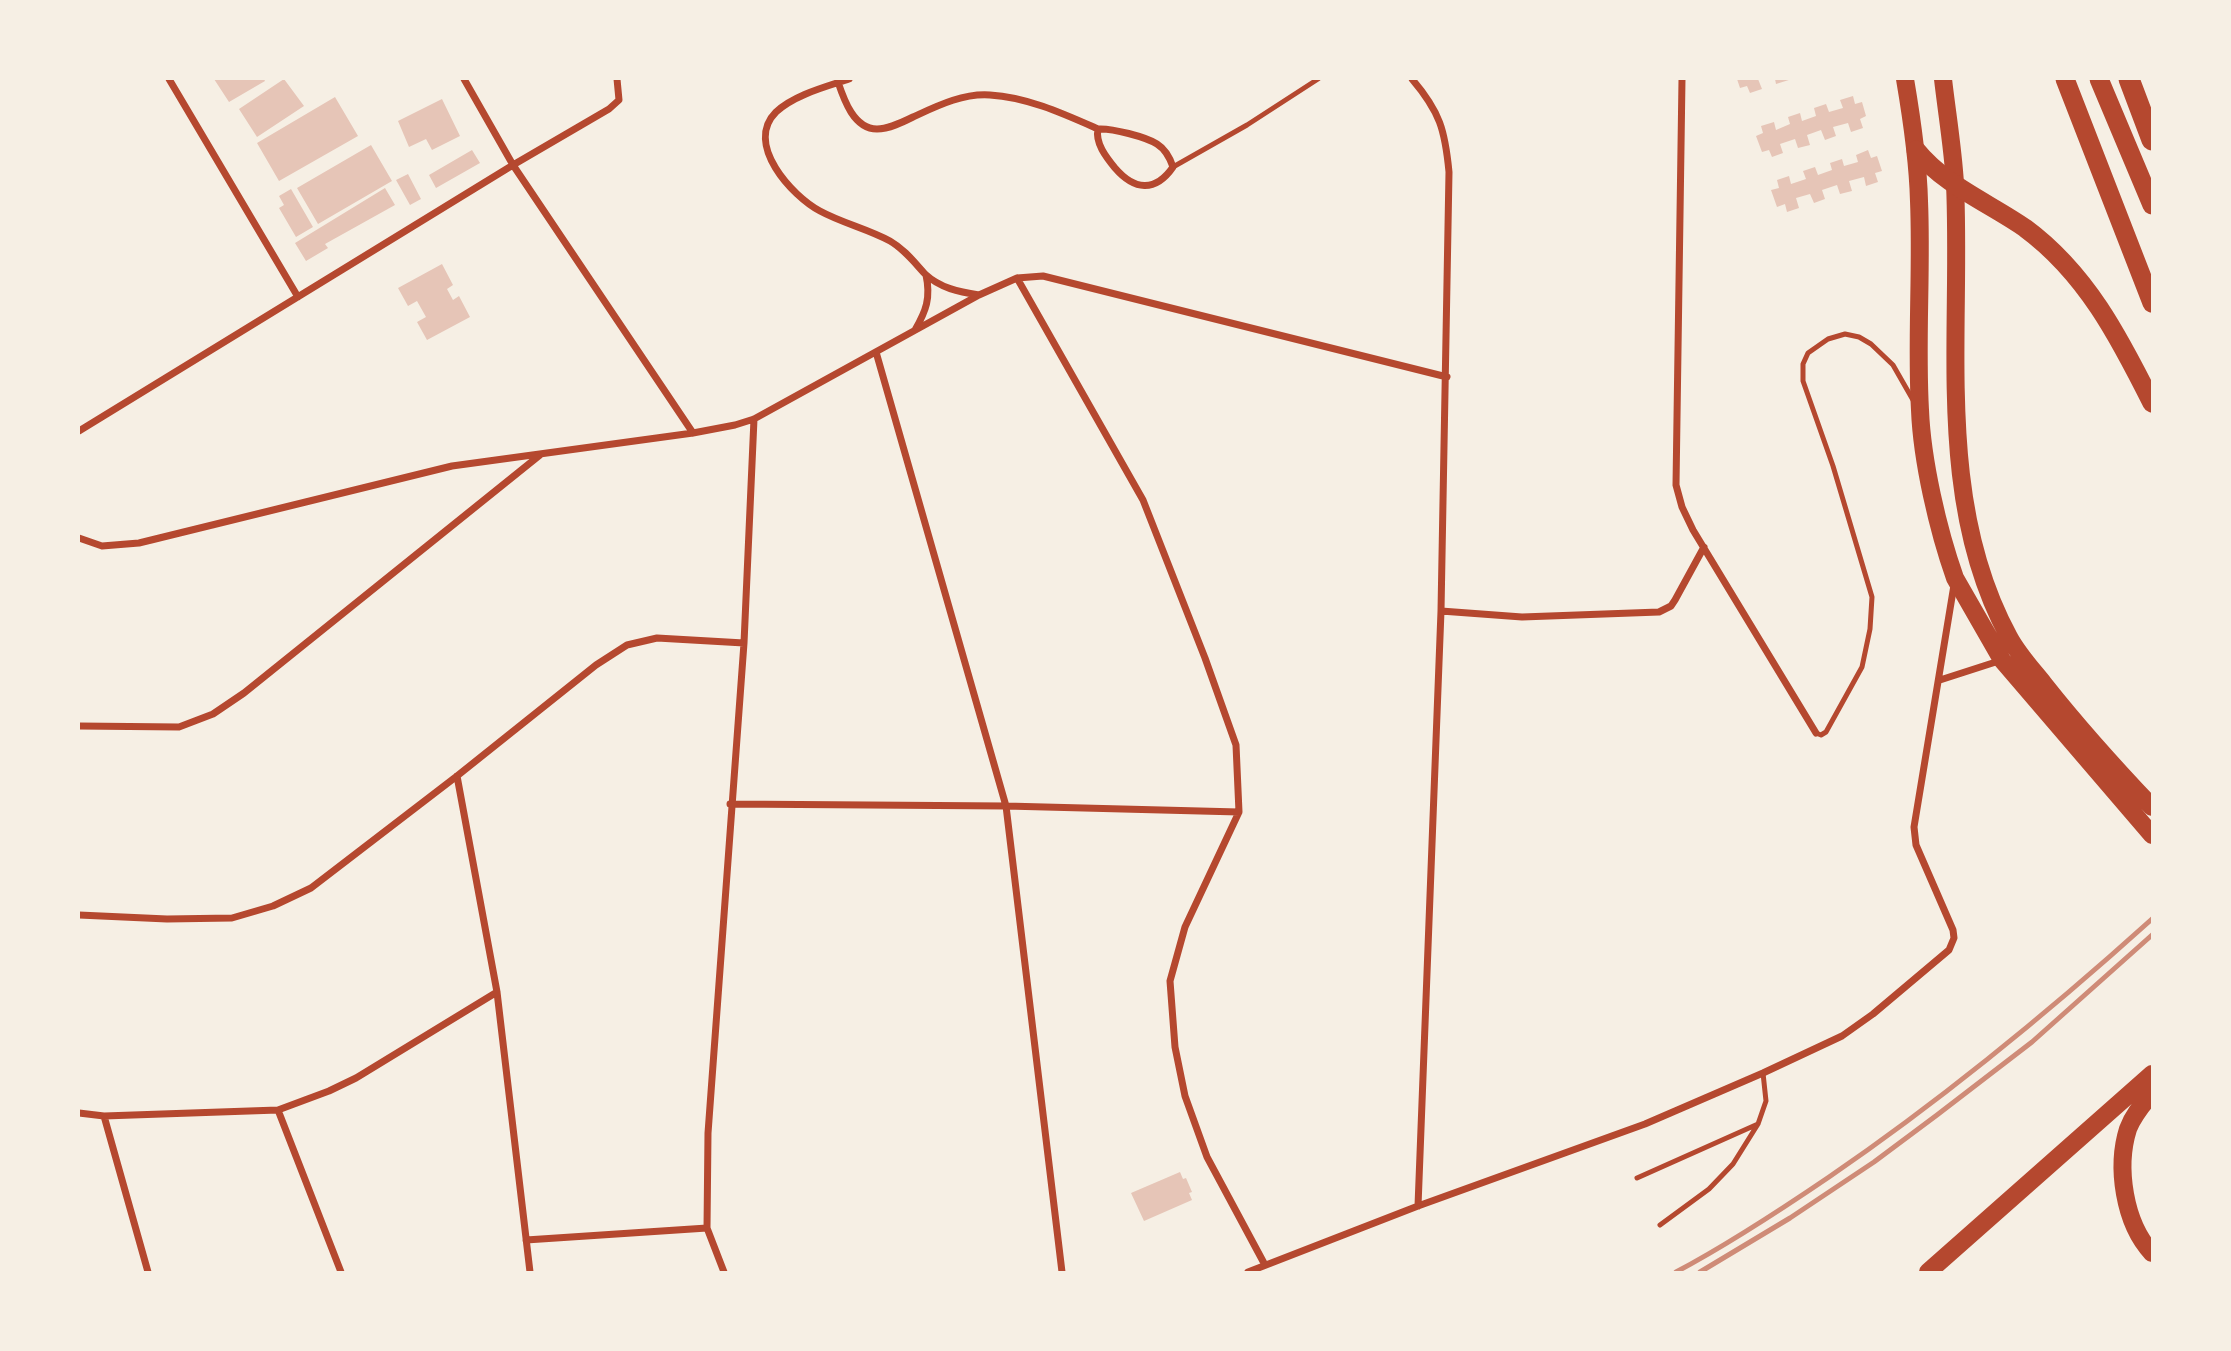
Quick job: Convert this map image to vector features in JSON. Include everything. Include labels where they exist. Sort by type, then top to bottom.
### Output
[{"type":"highway","points":[[2065,79],[2152,303]]},
{"type":"highway","points":[[2099,79],[2152,205]]},
{"type":"highway","points":[[2129,79],[2152,139]]},
{"type":"highway","points":[[1916,150],[1926,162],[2024,228],[2061,257],[2088,289],[2109,322],[2152,403]]},
{"type":"main road","points":[[1905,79],[1916,150],[1919,203],[1920,412],[1932,494],[1955,578],[2002,660],[2152,835]]},
{"type":"main road","points":[[1943,79],[1955,183],[1958,413],[1965,513],[1980,571],[2010,641],[2084,735],[2152,807]]},
{"type":"main road","points":[[1928,1272],[2152,1074]]},
{"type":"main road","points":[[2152,1093],[2129,1128],[2123,1154],[2124,1187],[2133,1221],[2152,1253]]},
{"type":"main road","points":[[2109,1112],[2124,1116],[2129,1128]]},
{"type":"street","points":[[169,79],[298,297]]},
{"type":"street","points":[[464,79],[513,165],[692,433]]},
{"type":"street","points":[[79,431],[609,109],[619,100],[617,79]]},
{"type":"street","points":[[849,79],[789,102],[775,113],[768,124],[765,138],[768,152],[779,175],[797,195],[820,211],[890,241],[912,258],[926,275],[947,288],[979,295]]},
{"type":"street","points":[[1412,79],[1437,115],[1446,136],[1449,172],[1441,611],[1418,1206]]},
{"type":"street","points":[[1682,79],[1676,485],[1682,507],[1704,547],[1816,733]]},
{"type":"street","points":[[838,82],[854,116],[864,125],[877,129],[895,125],[949,101],[988,94],[1024,100],[1098,129],[1109,129],[1154,142],[1166,152],[1173,167],[1166,176],[1153,183],[1143,186],[1131,183],[1106,157],[1098,142],[1098,129]]},
{"type":"street","points":[[914,331],[926,311],[929,299],[926,275]]},
{"type":"street","points":[[79,538],[102,546],[139,543],[452,466],[735,425],[754,418],[979,295],[1017,278],[1043,276],[1087,286],[1447,377]]},
{"type":"street","points":[[1017,278],[1143,500],[1236,745],[1239,813],[1185,928],[1170,981],[1175,1046],[1185,1096],[1207,1157],[1267,1269]]},
{"type":"street","points":[[876,352],[1006,806],[1062,1272]]},
{"type":"street","points":[[724,1272],[707,1228],[708,1133],[730,804],[744,643],[754,418]]},
{"type":"street","points":[[79,726],[179,727],[213,713],[244,693],[540,455]]},
{"type":"street","points":[[1441,611],[1522,617],[1659,612],[1671,606],[1704,547]]},
{"type":"street","points":[[1248,1272],[1267,1269],[1418,1206],[1645,1124],[1763,1073],[1842,1035],[1873,1014],[1949,950],[1954,939],[1953,930],[1916,845],[1914,827],[1955,578]]},
{"type":"street","points":[[79,915],[167,919],[232,918],[273,906],[311,888],[596,665],[627,645],[657,638],[744,643]]},
{"type":"street","points":[[1940,680],[2002,660]]},
{"type":"street","points":[[457,776],[497,992],[530,1272]]},
{"type":"street","points":[[730,804],[1006,806],[1239,813]]},
{"type":"street","points":[[79,1113],[104,1116],[278,1110],[356,1078],[497,992]]},
{"type":"street","points":[[278,1110],[341,1272]]},
{"type":"street","points":[[104,1116],[148,1272]]},
{"type":"street","points":[[526,1240],[707,1228]]},
{"type":"lane","points":[[1173,167],[1221,141],[1318,79]]},
{"type":"lane","points":[[1816,733],[1821,735],[1825,732],[1861,667],[1871,629],[1872,597],[1837,479],[1803,381],[1803,364],[1808,353],[1828,339],[1845,334],[1859,337],[1894,365],[1920,412]]},
{"type":"lane","points":[[1660,1225],[1709,1189],[1733,1164],[1758,1124],[1766,1101],[1763,1073]]},
{"type":"lane","points":[[1637,1178],[1758,1124]]},
{"type":"building","points":[[214,79],[264,79],[265,81],[229,102]]},
{"type":"building","points":[[284,79],[304,106],[257,137],[239,109]]},
{"type":"building","points":[[1737,79],[1758,79],[1762,89],[1750,93],[1747,86],[1740,88]]},
{"type":"building","points":[[1775,79],[1792,79],[1776,84]]},
{"type":"building","points":[[1853,96],[1855,104],[1862,102],[1866,116],[1860,119],[1863,128],[1851,132],[1848,123],[1833,127],[1836,136],[1825,140],[1821,130],[1807,135],[1810,145],[1798,148],[1795,139],[1780,144],[1783,153],[1772,157],[1769,150],[1762,152],[1756,136],[1763,133],[1761,126],[1774,122],[1776,130],[1790,124],[1788,117],[1800,113],[1802,121],[1816,116],[1814,108],[1826,104],[1829,112],[1843,108],[1840,100]]},
{"type":"building","points":[[335,97],[358,136],[279,181],[257,143]]},
{"type":"building","points":[[442,99],[460,136],[432,150],[426,139],[409,147],[398,121]]},
{"type":"building","points":[[371,145],[392,181],[318,224],[297,188]]},
{"type":"building","points":[[472,150],[480,163],[436,188],[429,175]]},
{"type":"building","points":[[1868,150],[1871,158],[1877,156],[1882,171],[1875,173],[1878,182],[1866,186],[1864,177],[1849,181],[1852,191],[1840,194],[1837,185],[1822,190],[1825,199],[1814,203],[1810,194],[1796,198],[1799,208],[1787,212],[1785,204],[1777,207],[1771,190],[1779,188],[1777,180],[1789,176],[1791,184],[1806,179],[1803,171],[1815,167],[1818,175],[1832,170],[1830,163],[1842,159],[1844,166],[1858,162],[1856,155]]},
{"type":"building","points":[[408,174],[421,199],[410,205],[396,180]]},
{"type":"building","points":[[385,188],[395,205],[325,244],[328,248],[306,261],[295,243]]},
{"type":"building","points":[[291,189],[313,227],[296,237],[279,208],[284,205],[279,196]]},
{"type":"building","points":[[442,264],[453,285],[447,289],[453,300],[459,296],[470,317],[427,340],[417,322],[426,317],[417,301],[408,306],[398,288]]},
{"type":"building","points":[[1180,1172],[1192,1192],[1189,1193],[1192,1200],[1144,1221],[1131,1193]]},
{"type":"railway","points":[[1676,1272],[1773,1215],[1913,1117],[2075,987],[2152,919]]},
{"type":"railway","points":[[1700,1272],[1790,1218],[1874,1162],[2032,1042],[2152,935]]}]
